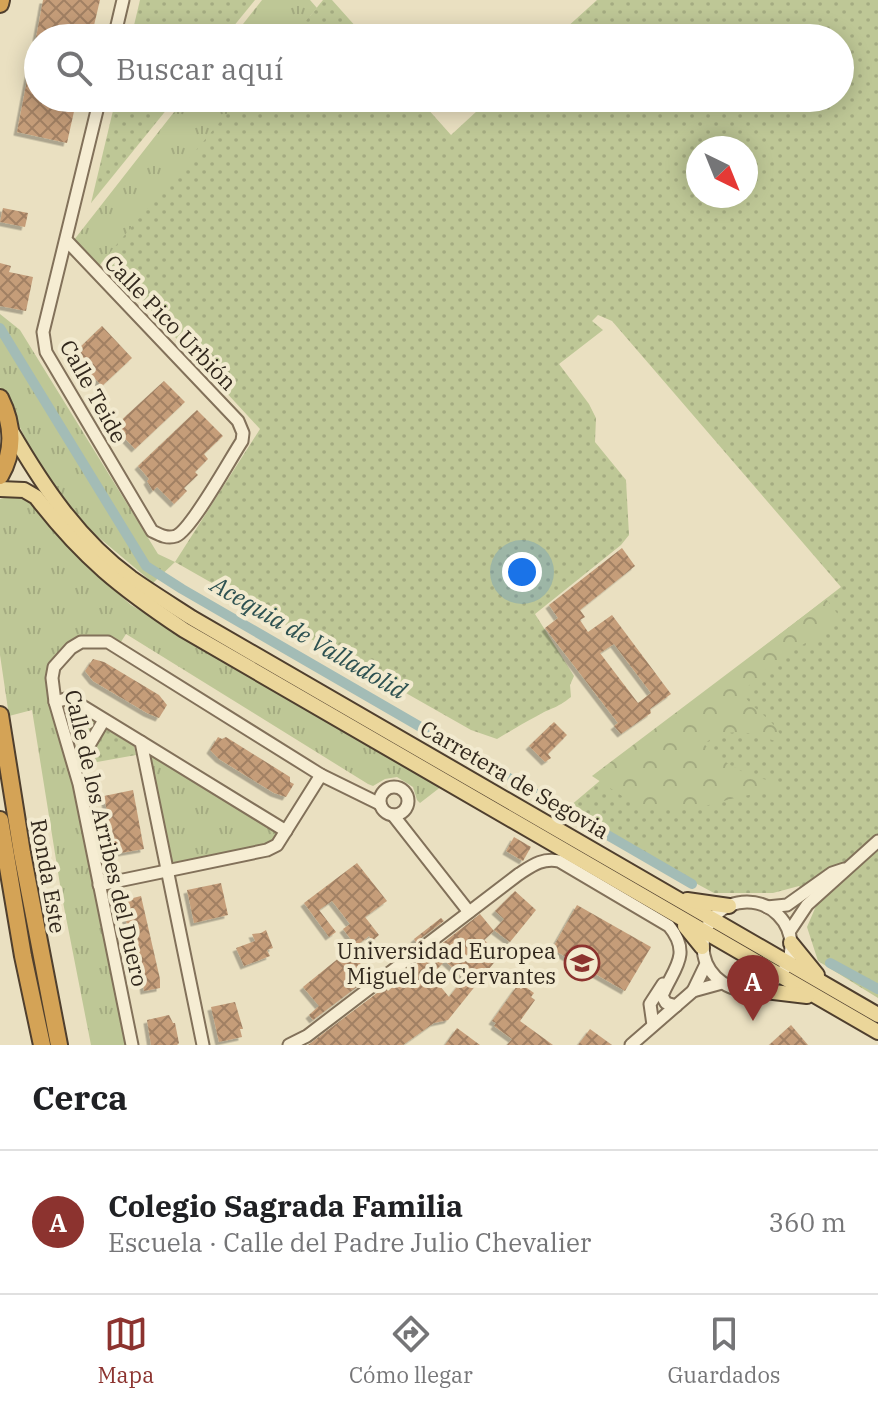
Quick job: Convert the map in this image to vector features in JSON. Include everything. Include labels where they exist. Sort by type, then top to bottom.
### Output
[{"type":"highway","points":[[0,398],[11,431],[8,459],[0,476]]},
{"type":"highway","name":"Ronda Este","points":[[0,715],[22,853],[59,1045]]},
{"type":"highway","name":"Ronda Este","points":[[0,820],[42,1045]]},
{"type":"main road","name":"Carretera de Segovia","points":[[11,431],[41,483],[73,523],[130,577],[205,626],[671,895],[706,933],[789,962],[878,1032]]},
{"type":"main road","name":"Carretera de Segovia","points":[[0,489],[24,490],[36,497],[91,562],[123,589],[184,630],[780,976],[878,1015]]},
{"type":"main road","points":[[671,895],[696,903],[729,906]]},
{"type":"main road","points":[[790,937],[822,991]]},
{"type":"main road","points":[[757,990],[822,991]]},
{"type":"street","points":[[117,24],[123,0]]},
{"type":"street","name":"Calle Teide","points":[[97,112],[43,332],[46,352],[152,531],[174,537]]},
{"type":"street","name":"Calle Pico Urbión","points":[[67,241],[238,421],[243,433],[242,441],[189,525],[174,537]]},
{"type":"street","name":"Calle de los Arribes del Duero","points":[[132,1045],[75,769],[55,702],[52,678],[60,657],[81,642],[108,642],[321,775],[363,798],[380,799]]},
{"type":"street","points":[[55,702],[69,698],[286,831]]},
{"type":"street","points":[[75,769],[104,720]]},
{"type":"street","points":[[141,742],[203,1045]]},
{"type":"street","points":[[99,885],[267,850],[277,845],[321,775]]},
{"type":"street","points":[[397,817],[408,802],[402,789],[393,787],[380,799],[384,812],[397,817],[469,912]]},
{"type":"street","points":[[706,964],[722,983],[738,990],[757,990],[773,983],[789,962],[790,937],[807,905],[878,841]]},
{"type":"street","points":[[289,1045],[307,1036],[538,862],[548,859],[559,861],[669,926],[680,947],[677,969],[662,996],[666,1003],[676,1006]]},
{"type":"street","points":[[767,907],[787,905],[832,873],[844,869]]},
{"type":"street","points":[[631,1045],[693,991],[706,964],[706,933],[729,906],[748,902],[767,907],[780,916],[790,937]]},
{"type":"street","points":[[653,1025],[650,1004],[677,969]]},
{"type":"street","points":[[693,991],[722,983]]},
{"type":"street","points":[[657,992],[656,1008],[666,1014]]},
{"type":"green space","points":[[140,0],[255,0],[235,24],[134,24]]},
{"type":"green space","points":[[262,0],[310,0],[317,8],[303,24],[243,24]]},
{"type":"green space","points":[[269,0],[310,16],[323,0],[332,0],[353,24],[249,24]]},
{"type":"green space","points":[[597,0],[878,0],[878,998],[818,961],[807,927],[816,906],[799,886],[773,893],[714,893],[563,812],[700,696],[841,587],[612,321],[598,315],[592,321],[603,330],[559,364],[596,418],[595,442],[626,480],[629,535],[621,545],[535,614],[574,676],[570,685],[571,697],[557,706],[497,739],[471,730],[175,562],[260,429],[104,260],[102,262],[184,112],[430,112],[451,135],[476,112],[854,112],[854,24],[570,24]]},
{"type":"green space","points":[[113,112],[165,112],[91,203]]},
{"type":"green space","points":[[174,112],[228,112],[96,272],[70,245]]},
{"type":"green space","points":[[0,314],[20,330],[158,554],[175,562],[153,583],[78,520],[46,480],[0,387]]},
{"type":"green space","points":[[19,497],[31,504],[94,572],[131,605],[442,786],[420,803],[413,787],[397,777],[373,786],[368,784],[126,634],[117,648],[92,640],[54,667],[132,1045],[91,1045],[62,897],[32,710],[9,716],[0,655],[0,499]]},
{"type":"green space","points":[[826,599],[840,617],[838,623],[773,663],[742,692],[776,728],[780,734],[775,741],[739,732],[721,735],[704,744],[738,769],[778,782],[778,791],[742,796],[698,808],[637,806],[592,776]]},
{"type":"green space","points":[[69,706],[97,723],[82,747]]},
{"type":"green space","points":[[104,728],[134,746],[136,755],[86,764],[85,759]]},
{"type":"green space","points":[[141,742],[286,831],[277,845],[168,870]]},
{"type":"building","points":[[43,0],[100,0],[94,24],[39,24]]},
{"type":"building","points":[[24,96],[24,112],[74,112],[67,143],[17,132]]},
{"type":"building","points":[[3,208],[28,213],[25,227],[0,222]]},
{"type":"building","points":[[0,263],[11,266],[9,272],[33,277],[26,311],[0,306]]},
{"type":"building","points":[[102,326],[132,358],[102,386],[72,355]]},
{"type":"building","points":[[164,381],[185,402],[135,449],[114,427]]},
{"type":"building","points":[[197,410],[223,436],[204,454],[208,459],[195,472],[198,475],[184,488],[187,491],[174,504],[157,487],[153,491],[147,481],[149,479],[138,466]]},
{"type":"building","points":[[622,548],[635,566],[580,610],[585,617],[580,620],[588,632],[612,615],[671,694],[621,734],[614,726],[618,723],[545,628],[558,618],[549,605]],"holes":[[[614,644],[651,693],[638,703],[600,653]]]},
{"type":"building","points":[[93,659],[104,662],[159,695],[167,705],[159,718],[93,681],[85,671]]},
{"type":"building","points":[[554,722],[567,735],[548,754],[551,758],[545,762],[529,746]]},
{"type":"building","points":[[218,737],[226,737],[290,777],[290,782],[294,784],[286,797],[274,793],[219,759],[210,750]]},
{"type":"building","points":[[133,790],[144,849],[115,854],[104,796]]},
{"type":"building","points":[[514,837],[531,847],[523,861],[506,851]]},
{"type":"building","points":[[357,863],[387,901],[365,917],[379,935],[372,941],[369,936],[356,946],[343,929],[350,924],[332,901],[319,910],[336,932],[329,937],[304,903]]},
{"type":"building","points":[[221,883],[228,915],[194,923],[187,890]]},
{"type":"building","points":[[515,891],[536,910],[510,942],[494,930],[504,919],[495,911]]},
{"type":"building","points":[[141,896],[160,979],[160,988],[144,991],[143,984],[139,982],[124,911],[127,907],[125,900]]},
{"type":"building","points":[[577,905],[651,947],[625,991],[552,949]]},
{"type":"building","points":[[480,914],[494,931],[484,940],[501,954],[448,1020],[434,1023],[403,1045],[308,1045],[385,987],[388,991],[401,980],[399,977]],"holes":[[[445,961],[464,978],[449,997],[431,975]]]},
{"type":"building","points":[[441,918],[444,921],[416,942],[414,939]]},
{"type":"building","points":[[266,930],[273,948],[267,950],[270,956],[244,966],[236,948],[255,941],[252,934]]},
{"type":"building","points":[[350,949],[370,977],[313,1020],[309,1015],[319,1006],[303,987]]},
{"type":"building","points":[[517,986],[521,989],[524,986],[534,993],[531,997],[535,1000],[520,1021],[553,1045],[507,1045],[512,1039],[494,1026],[496,1023],[492,1021]]},
{"type":"building","points":[[235,1002],[243,1029],[240,1029],[242,1037],[219,1042],[211,1007]]},
{"type":"building","points":[[169,1015],[175,1023],[179,1043],[151,1045],[147,1020]]},
{"type":"building","points":[[791,1025],[808,1045],[769,1045]]},
{"type":"building","points":[[457,1028],[480,1045],[445,1045]]},
{"type":"building","points":[[590,1029],[612,1045],[578,1045]]},
{"type":"waterway","name":"Acequia de Valladolid","points":[[0,328],[146,566],[692,884]]},
{"type":"waterway","name":"Acequia de Valladolid","points":[[830,963],[878,989]]},
{"type":"place","name":"Universidad Europea Miguel de Cervantes","points":[[582,963]]},
{"type":"place","name":"Colegio Sagrada Familia","points":[[753,1021]]}]
